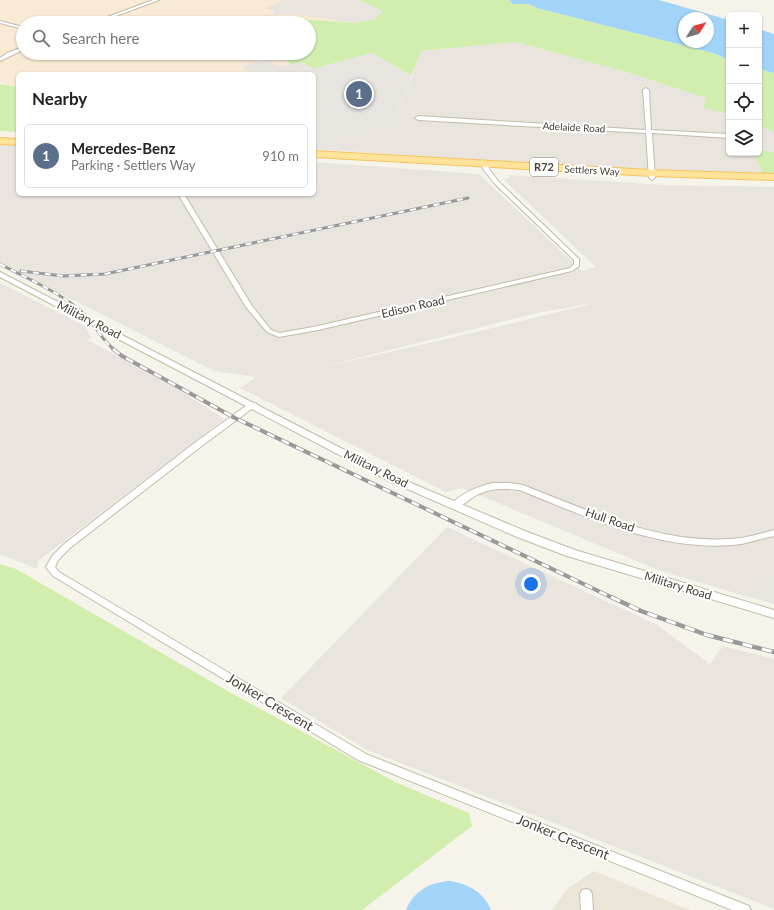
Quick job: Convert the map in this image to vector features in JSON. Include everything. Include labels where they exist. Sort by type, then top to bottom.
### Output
[{"type":"main road","points":[[0,135],[16,136]]},
{"type":"main road","points":[[0,141],[16,142]]},
{"type":"main road","name":"Settlers Way","points":[[316,154],[485,166],[774,182]]},
{"type":"main road","name":"Settlers Way","points":[[316,159],[485,166]]},
{"type":"main road","name":"Settlers Way","points":[[652,176],[774,177]]},
{"type":"street","points":[[112,16],[157,0]]},
{"type":"street","points":[[0,22],[16,26]]},
{"type":"street","points":[[0,60],[16,51]]},
{"type":"street","points":[[646,90],[652,176]]},
{"type":"street","name":"Adelaide Road","points":[[418,118],[726,136]]},
{"type":"street","name":"Edison Road","points":[[182,196],[249,307],[269,331],[273,334],[284,335],[509,285],[572,269],[577,265],[577,260],[497,183],[485,166]]},
{"type":"street","name":"Military Road","points":[[0,274],[393,479],[572,553],[668,584],[774,614]]},
{"type":"street","name":"Jonker Crescent","points":[[253,405],[200,443],[67,546],[51,563],[51,570],[362,757],[745,910]]},
{"type":"street","name":"Hull Road","points":[[454,505],[483,488],[501,484],[520,487],[636,530],[687,542],[722,542],[763,537],[774,533]]},
{"type":"street","points":[[586,894],[587,910]]},
{"type":"shaded area","points":[[0,0],[358,0],[356,23],[316,20],[316,16],[16,16],[16,60],[265,60],[256,72],[16,72],[16,86],[0,82]]},
{"type":"shaded area","points":[[284,0],[358,0],[383,11],[375,19],[356,23],[316,17],[316,16],[292,14],[274,15],[274,11],[265,8]]},
{"type":"shaded area","points":[[516,42],[626,72],[707,98],[703,108],[726,113],[726,156],[755,156],[763,174],[639,170],[316,149],[316,145],[400,120],[398,112],[421,51]]},
{"type":"shaded area","points":[[372,53],[411,76],[398,111],[401,114],[400,120],[316,145],[316,72],[250,72],[241,66],[268,60],[276,65],[286,66],[301,62],[313,69]]},
{"type":"shaded area","points":[[268,60],[286,60],[292,65],[287,66],[276,65]]},
{"type":"shaded area","points":[[762,127],[774,133],[774,152],[762,150]]},
{"type":"shaded area","points":[[0,145],[16,146],[16,196],[316,196],[316,162],[479,174],[582,271],[596,267],[504,180],[509,178],[510,175],[664,185],[774,187],[774,581],[765,579],[745,596],[658,570],[462,488],[446,492],[240,388],[256,377],[214,371],[0,263]],"holes":[[[599,302],[447,339],[314,369],[537,313]]]},
{"type":"shaded area","points":[[0,283],[85,326],[91,338],[88,340],[184,393],[224,419],[38,561],[37,569],[0,554]]},
{"type":"shaded area","points":[[447,527],[657,625],[710,664],[723,646],[774,659],[774,909],[367,750],[281,698]]},
{"type":"shaded area","points":[[765,579],[774,581],[774,604],[745,596]]},
{"type":"shaded area","points":[[594,871],[690,910],[552,910],[567,889]]},
{"type":"green space","points":[[358,0],[509,0],[513,4],[529,4],[537,8],[678,44],[678,48],[693,48],[713,53],[726,59],[726,113],[703,108],[706,98],[626,72],[516,42],[421,51],[411,76],[372,53],[313,69],[301,62],[292,65],[286,60],[316,60],[316,20],[356,23],[375,19],[383,11]]},
{"type":"green space","points":[[762,70],[774,73],[774,133],[762,127]]},
{"type":"green space","points":[[0,84],[16,87],[16,132],[0,131]]},
{"type":"green space","points":[[762,150],[774,152],[774,174],[763,174],[755,156],[762,156]]},
{"type":"green space","points":[[0,564],[16,569],[231,693],[395,782],[469,813],[472,826],[362,910],[0,910]]},
{"type":"water","points":[[509,0],[659,0],[701,12],[678,12],[678,44],[537,8],[529,4],[513,4]]},
{"type":"water","points":[[714,16],[726,19],[726,59],[713,53],[693,48],[714,48]]},
{"type":"water","points":[[762,30],[774,34],[774,73],[762,70]]},
{"type":"water","points":[[450,881],[463,884],[475,890],[484,898],[491,910],[406,910],[413,898],[424,889],[436,883]]},
{"type":"railway","points":[[21,271],[63,276],[105,274],[468,198]]},
{"type":"railway","points":[[0,264],[67,300],[89,319],[106,342],[115,350]]},
{"type":"railway","points":[[113,349],[122,356],[235,418],[613,598]]},
{"type":"railway","points":[[611,597],[641,611],[707,635],[774,652]]},
{"type":"place","name":"Mercedes-Benz","points":[[359,94]]}]
